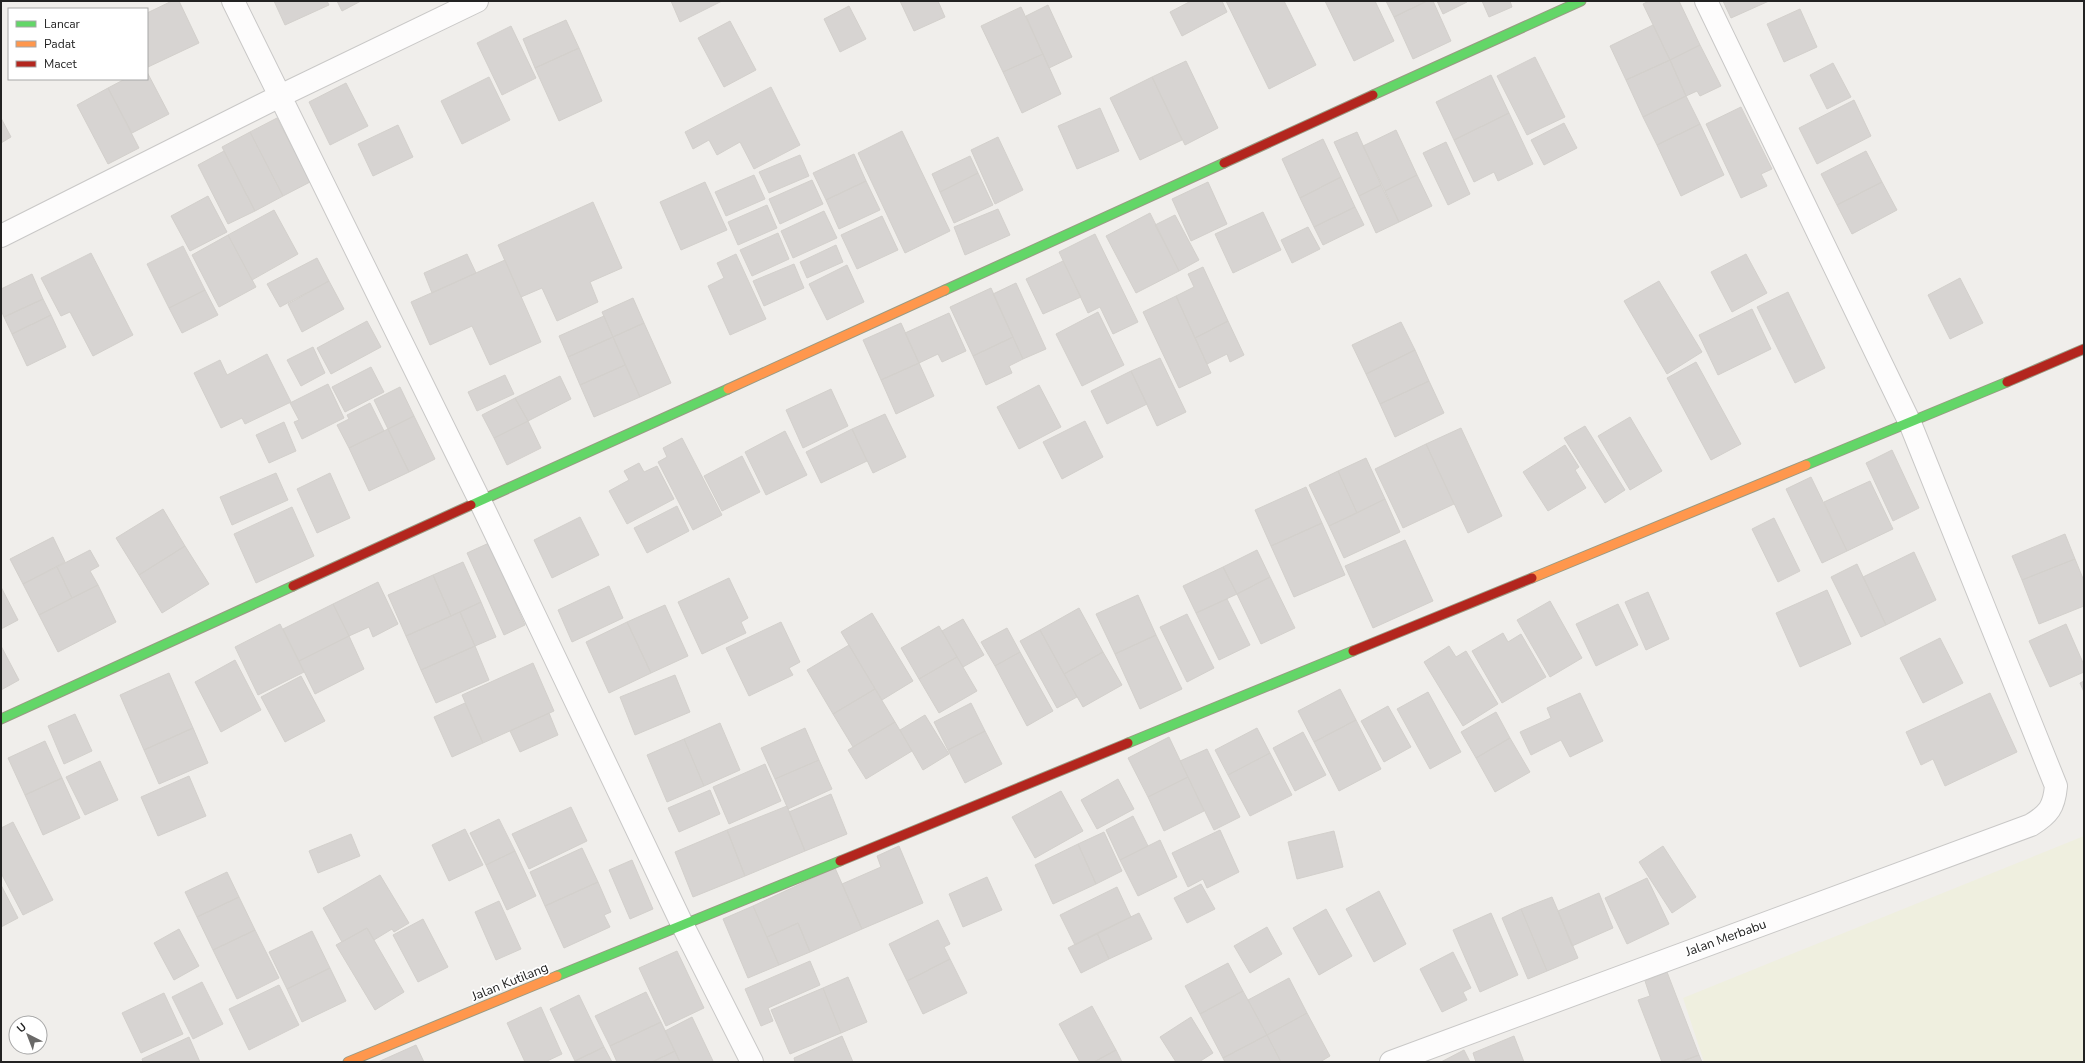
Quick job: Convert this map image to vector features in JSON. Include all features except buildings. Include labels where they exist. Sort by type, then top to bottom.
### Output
[{"type":"street","points":[[233,1],[480,501],[683,926],[752,1062]]},
{"type":"street","points":[[1,236],[280,96],[477,1]]},
{"type":"street","points":[[1,719],[1580,1]]},
{"type":"street","points":[[1706,1],[1910,423]]},
{"type":"street","name":"Jalan Kutilang","points":[[348,1062],[1910,423],[2084,349]]},
{"type":"street","name":"Jalan Merbabu","points":[[1391,1062],[2031,825],[2044,817],[2054,803],[2056,786],[1910,423]]},
{"type":"green space","points":[[2084,836],[2084,1062],[1704,1062],[1683,998]]},
{"type":"traffic: fast","points":[[1373,95],[1581,1]]},
{"type":"traffic: fast","points":[[945,290],[1224,163]]},
{"type":"traffic: fast","points":[[1806,465],[2007,382]]},
{"type":"traffic: fast","points":[[471,505],[728,389]]},
{"type":"traffic: fast","points":[[1,719],[293,586]]},
{"type":"traffic: fast","points":[[1128,743],[1353,651]]},
{"type":"traffic: fast","points":[[557,976],[840,861]]},
{"type":"traffic: slow","points":[[728,389],[945,290]]},
{"type":"traffic: slow","points":[[1532,578],[1806,465]]},
{"type":"traffic: slow","points":[[348,1062],[557,976]]},
{"type":"traffic: jam","points":[[1224,163],[1373,95]]},
{"type":"traffic: jam","points":[[2007,382],[2084,349]]},
{"type":"traffic: jam","points":[[293,586],[471,505]]},
{"type":"traffic: jam","points":[[1353,651],[1532,578]]},
{"type":"traffic: jam","points":[[840,861],[1128,743]]}]
